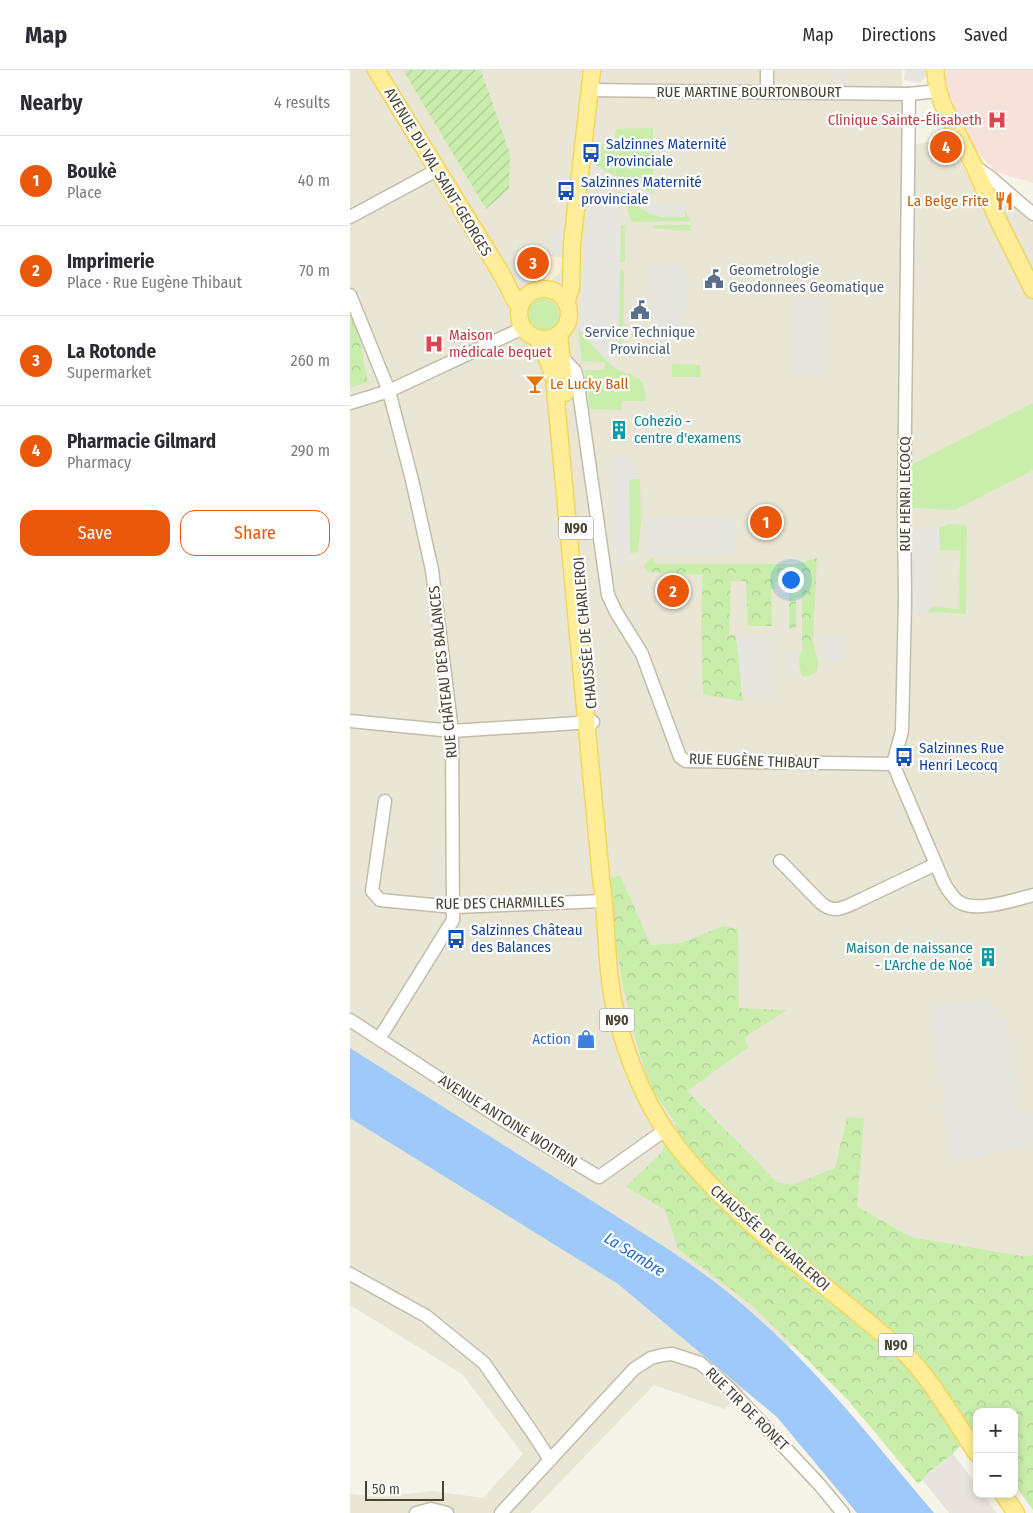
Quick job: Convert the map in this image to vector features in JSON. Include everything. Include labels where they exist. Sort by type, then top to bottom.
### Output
[{"type":"main road","name":"AVENUE DU VAL SAINT-GEORGES","points":[[376,70],[520,306]]},
{"type":"main road","points":[[566,302],[571,288],[572,243],[592,70]]},
{"type":"main road","points":[[935,70],[938,91],[1033,290]]},
{"type":"main road","points":[[542,290],[561,296],[566,302],[569,317],[563,330],[549,339],[538,338],[529,334],[523,328],[520,321],[520,306],[523,300],[561,279],[572,243]]},
{"type":"main road","name":"AVENUE DU VAL SAINT-GEORGES","points":[[500,273],[527,289],[542,290]]},
{"type":"main road","name":"CHAUSSÉE DE CHARLEROI","points":[[558,334],[562,357],[583,618],[608,968],[615,1011],[632,1066],[665,1130],[698,1172],[730,1206],[917,1365],[929,1380],[976,1453]]},
{"type":"main road","name":"CHAUSSÉE DE CHARLEROI","points":[[538,338],[554,378],[590,722]]},
{"type":"main road","points":[[1006,1498],[1016,1513]]},
{"type":"street","points":[[767,70],[767,92]]},
{"type":"street","name":"RUE MARTINE BOURTONBOURT","points":[[590,90],[908,94],[938,91]]},
{"type":"street","name":"RUE HENRI LECOCQ","points":[[893,764],[902,731],[905,601],[904,505],[908,94]]},
{"type":"street","points":[[974,166],[990,177],[1033,214]]},
{"type":"street","points":[[350,217],[437,170]]},
{"type":"street","name":"RUE CHÂTEAU DES BALANCES","points":[[350,295],[389,391],[412,480],[432,570],[452,731],[453,920],[379,1039]]},
{"type":"street","points":[[350,403],[389,391],[523,328]]},
{"type":"street","name":"RUE EUGÈNE THIBAUT","points":[[562,357],[575,372],[577,378],[608,595],[616,612],[642,654],[680,757],[686,761],[893,764]]},
{"type":"street","points":[[350,721],[452,731],[590,722]]},
{"type":"street","points":[[893,764],[944,884],[954,898],[960,903],[984,906],[1033,895]]},
{"type":"street","name":"RUE DES CHARMILLES","points":[[385,801],[372,891],[380,900],[454,907],[604,901]]},
{"type":"street","points":[[780,861],[821,903],[833,910],[854,904],[936,864]]},
{"type":"street","name":"AVENUE ANTOINE WOITRIN","points":[[350,1020],[502,1120],[599,1176],[665,1130]]},
{"type":"street","points":[[350,1274],[426,1316],[484,1363],[550,1460]]},
{"type":"street","name":"RUE TIR DE RONET","points":[[501,1513],[634,1370],[651,1358],[672,1354],[700,1363],[729,1388],[818,1483],[843,1513]]},
{"type":"street","points":[[416,1513],[431,1510],[447,1513]]},
{"type":"shaded area","points":[[350,70],[902,70],[904,101],[902,147],[946,140],[951,144],[981,201],[1002,193],[1033,219],[1033,1255],[1023,1256],[911,1237],[857,1206],[820,1318],[724,1409],[654,1385],[530,1513],[350,1513],[350,1494],[380,1497],[432,1491],[483,1498],[523,1454],[462,1374],[350,1305]]},
{"type":"shaded area","points":[[832,70],[848,70],[848,82],[832,82]]},
{"type":"shaded area","points":[[905,70],[928,70],[921,83],[904,80]]},
{"type":"shaded area","name":"Clinique Sainte-Élisabeth","points":[[944,70],[1033,70],[1033,183],[997,172],[973,148],[947,89]]},
{"type":"shaded area","points":[[593,163],[606,172],[653,194],[653,199],[628,188],[593,167]]},
{"type":"shaded area","points":[[606,187],[616,200],[621,223],[618,354],[610,364],[578,329],[591,189],[602,193]]},
{"type":"shaded area","points":[[629,191],[658,206],[684,205],[685,217],[661,217],[650,214],[633,201],[629,196]]},
{"type":"shaded area","points":[[554,232],[568,234],[566,258],[551,256]]},
{"type":"shaded area","points":[[535,254],[566,258],[559,274],[547,283],[527,284],[517,279],[509,271]]},
{"type":"shaded area","points":[[517,264],[528,272],[537,272],[540,284],[527,284],[517,279],[509,271]]},
{"type":"shaded area","points":[[653,264],[684,264],[686,275],[685,331],[664,331],[658,337],[651,337]]},
{"type":"shaded area","points":[[794,297],[826,299],[825,375],[794,374]]},
{"type":"shaded area","points":[[612,456],[629,456],[629,465],[637,465],[637,479],[629,480],[629,562],[614,564],[612,544]]},
{"type":"shaded area","points":[[648,518],[734,518],[734,554],[648,554]]},
{"type":"shaded area","points":[[912,528],[939,528],[940,550],[933,550],[932,607],[927,612],[910,611]]},
{"type":"shaded area","points":[[736,635],[771,635],[771,699],[742,694]]},
{"type":"shaded area","points":[[842,636],[844,664],[829,660],[822,651],[821,637]]},
{"type":"shaded area","points":[[788,652],[795,652],[796,675],[788,675]]},
{"type":"shaded area","points":[[988,999],[989,1006],[994,1006],[996,1021],[1007,1019],[1018,1112],[1033,1112],[1033,1144],[992,1152],[984,1157],[950,1162],[942,1104],[945,1103],[941,1072],[940,1065],[937,1065],[929,1008]]},
{"type":"shaded area","points":[[953,1454],[973,1480],[973,1498],[986,1498],[997,1513],[949,1513],[922,1479]]},
{"type":"green space","points":[[403,70],[481,70],[510,154],[509,189],[486,209]]},
{"type":"green space","points":[[653,128],[653,194],[606,172],[593,163],[594,148],[603,144],[614,145],[616,129]]},
{"type":"green space","points":[[621,191],[649,213],[685,217],[684,209],[691,221],[632,222]]},
{"type":"green space","points":[[621,225],[625,225],[625,262],[620,262]]},
{"type":"green space","points":[[656,225],[691,225],[690,231],[653,228]]},
{"type":"green space","points":[[620,269],[624,270],[623,350],[619,348]]},
{"type":"green space","points":[[543,299],[549,300],[554,304],[558,309],[558,321],[554,326],[549,330],[543,331],[537,330],[532,326],[528,321],[527,315],[528,309],[532,304],[537,300]]},
{"type":"green space","points":[[350,314],[360,340],[368,382],[350,388]]},
{"type":"green space","points":[[578,329],[611,365],[634,376],[643,383],[646,401],[622,401],[621,410],[590,409],[584,370],[604,370],[605,362],[582,361]]},
{"type":"green space","points":[[664,331],[685,331],[685,338],[658,337]]},
{"type":"green space","points":[[672,364],[700,365],[701,377],[672,377]]},
{"type":"green space","points":[[1033,403],[1033,470],[955,510],[912,508],[911,465]]},
{"type":"green space","points":[[629,479],[640,479],[641,521],[638,552],[630,553]]},
{"type":"green space","points":[[949,524],[967,526],[966,614],[927,612],[932,607],[959,609],[960,551],[940,550],[939,528]]},
{"type":"green space","points":[[652,557],[655,564],[796,564],[817,558],[813,641],[802,649],[802,597],[796,598],[796,628],[789,628],[789,586],[786,586],[785,583],[775,583],[775,589],[771,589],[772,626],[748,626],[746,581],[731,581],[729,635],[736,635],[743,701],[703,695],[701,616],[703,575],[647,572],[643,567]]},
{"type":"green space","points":[[813,641],[818,661],[817,671],[803,677],[800,671],[800,655],[804,648]]},
{"type":"green space","points":[[620,875],[651,945],[681,943],[723,926],[738,929],[739,1008],[787,1010],[744,1038],[749,1047],[687,1091],[777,1182],[792,1185],[835,1168],[847,1117],[864,1118],[857,1206],[911,1237],[1022,1256],[1033,1255],[1033,1510],[1018,1489],[1018,1408],[973,1408],[973,1429],[953,1454],[932,1470],[918,1484],[847,1399],[754,1307],[678,1249],[665,1210],[626,1187],[662,1152],[676,1123],[651,1088],[635,1038],[622,981],[613,927],[611,878]]},
{"type":"water","name":"La Sambre","points":[[350,1048],[661,1244],[732,1296],[806,1364],[934,1513],[857,1513],[777,1417],[618,1284],[350,1118]]},
{"type":"place","name":"Clinique Sainte-Élisabeth","points":[[997,120]]},
{"type":"place","name":"Pharmacie Gilmard","points":[[946,147]]},
{"type":"place","name":"Salzinnes Maternité Provinciale","points":[[591,153]]},
{"type":"place","name":"Salzinnes Maternité provinciale","points":[[566,191]]},
{"type":"place","name":"La Belge Frite","points":[[1004,201]]},
{"type":"place","name":"La Rotonde","points":[[533,263]]},
{"type":"place","name":"Geometrologie Geodonnees Geomatique","points":[[714,279]]},
{"type":"place","name":"Service Technique Provincial","points":[[640,310]]},
{"type":"place","name":"Maison médicale bequet","points":[[434,344]]},
{"type":"place","name":"Le Lucky Ball","points":[[535,384]]},
{"type":"place","name":"Cohezio - centre d'examens","points":[[619,430]]},
{"type":"place","name":"Boukè","points":[[766,522]]},
{"type":"place","name":"Imprimerie","points":[[673,591]]},
{"type":"place","name":"Salzinnes Rue Henri Lecocq","points":[[904,757]]},
{"type":"place","name":"Salzinnes Château des Balances","points":[[456,939]]},
{"type":"place","name":"Maison de naissance - L'Arche de Noé","points":[[988,957]]},
{"type":"place","name":"Action","points":[[586,1039]]}]
